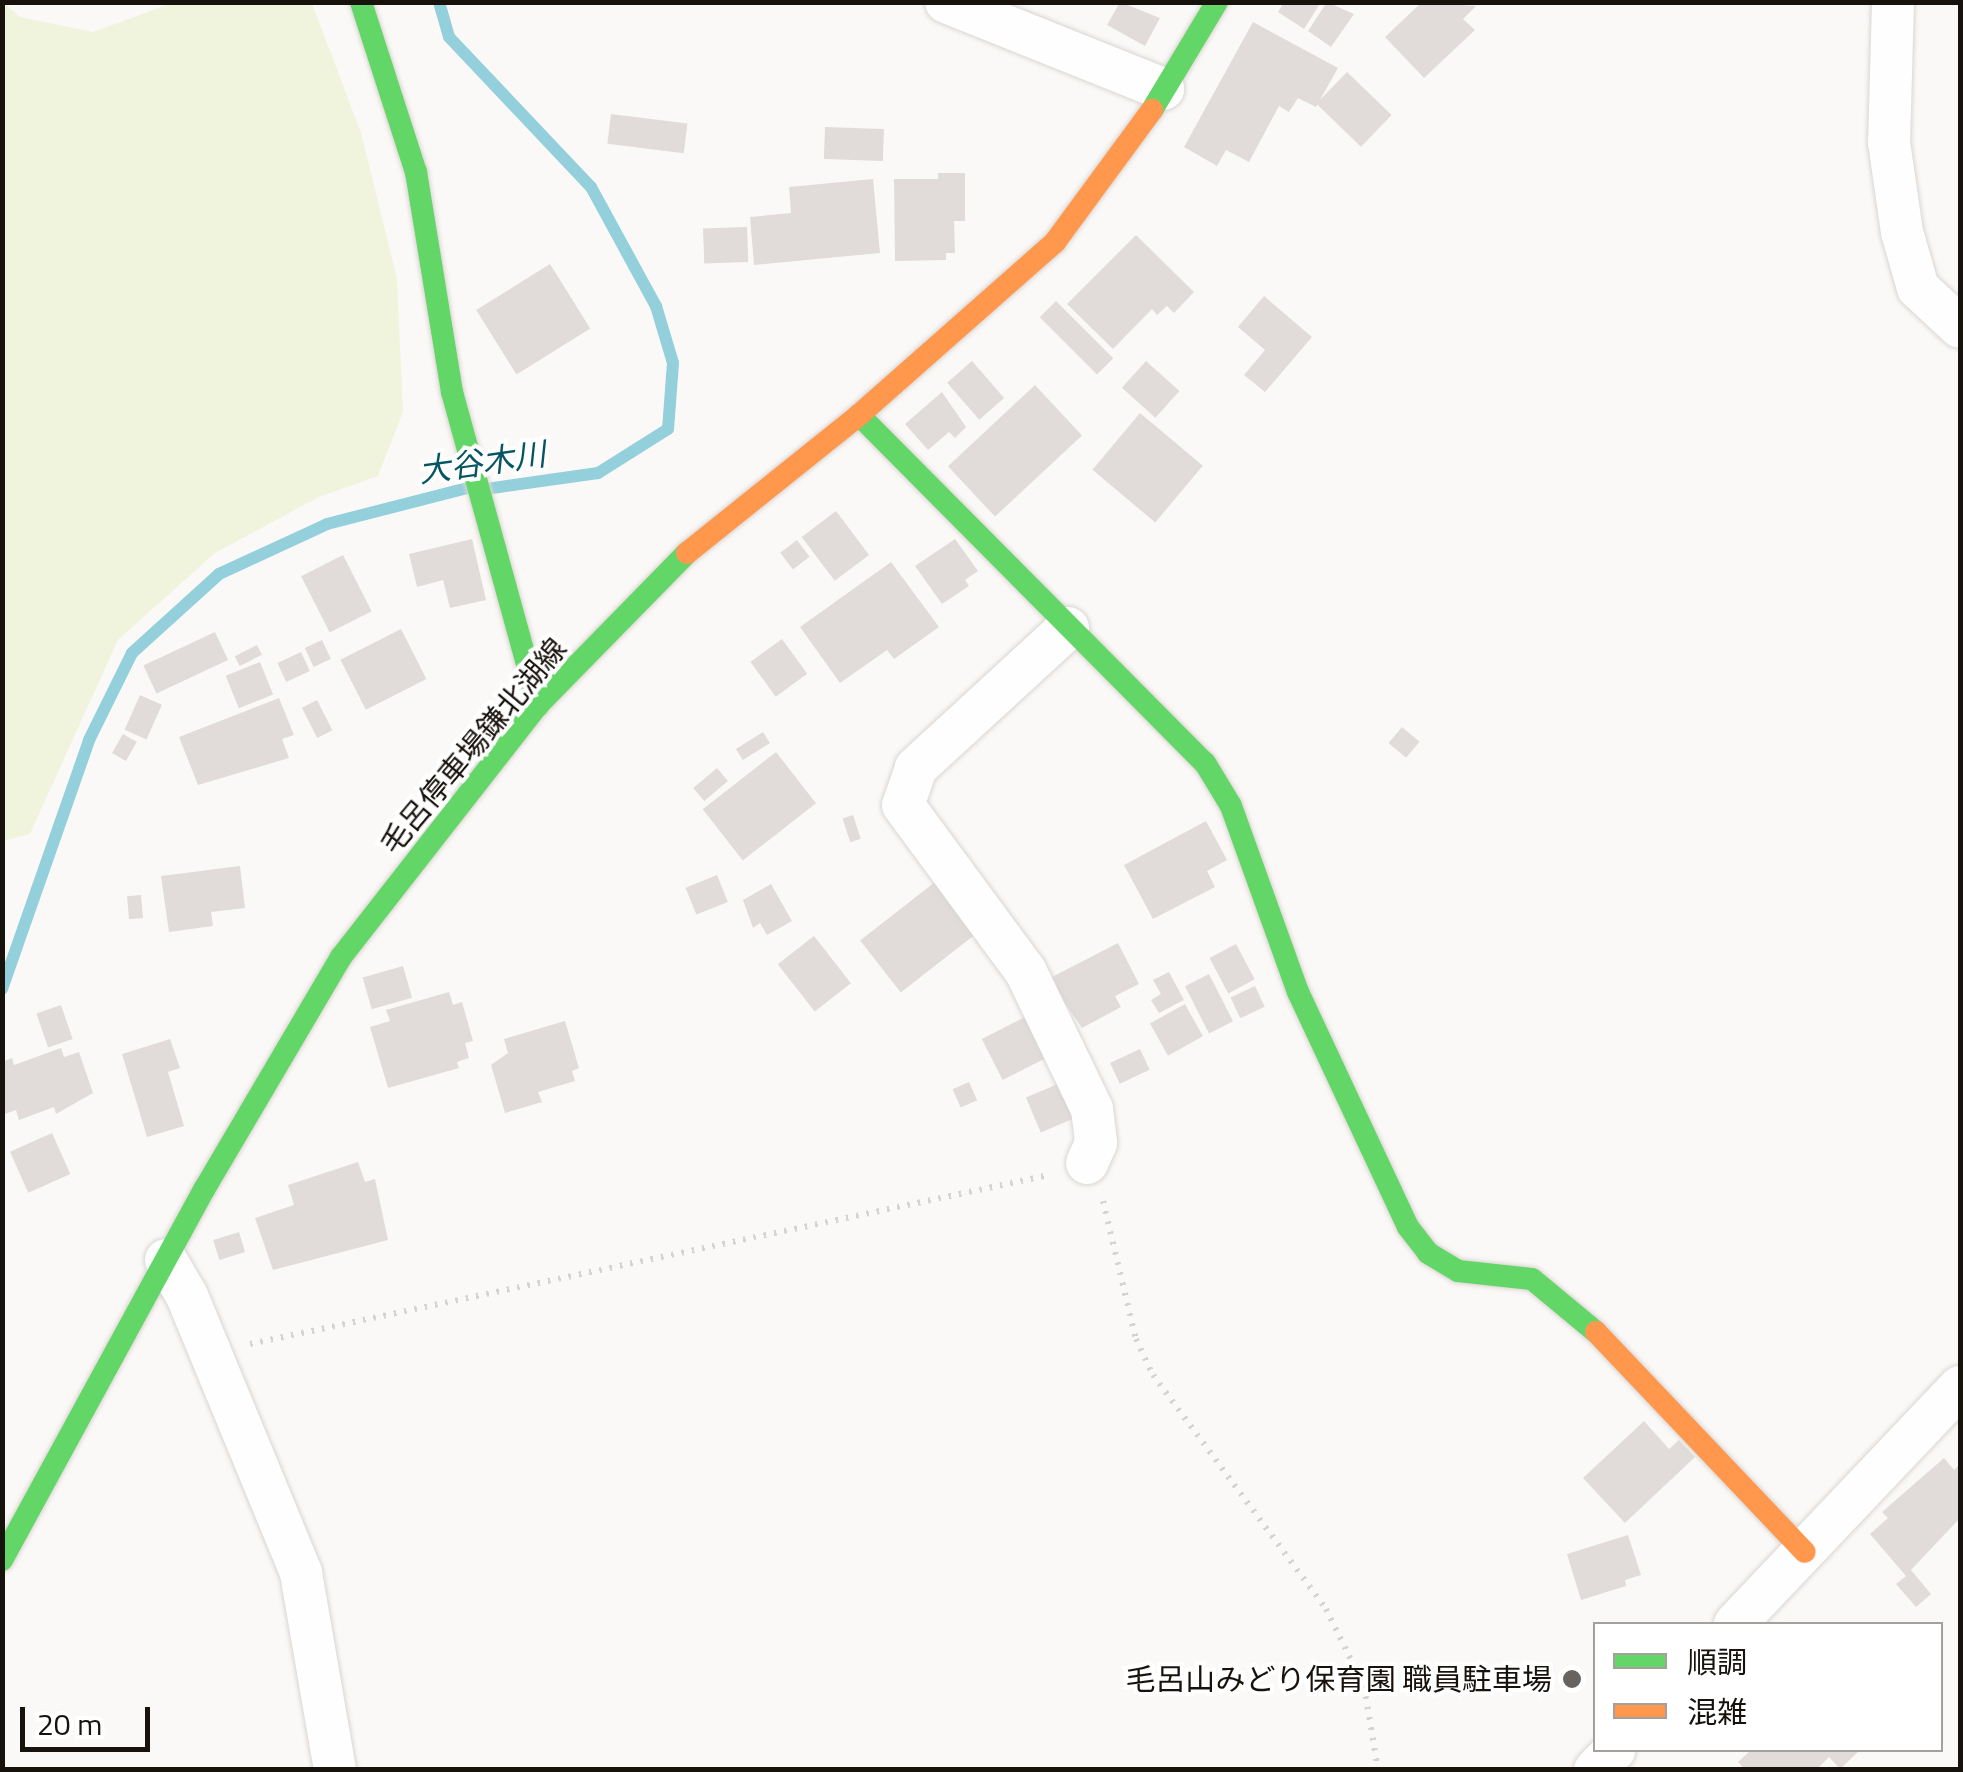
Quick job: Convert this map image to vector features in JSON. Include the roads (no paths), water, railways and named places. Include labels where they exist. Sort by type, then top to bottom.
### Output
[{"type":"street","points":[[361,2],[416,172],[452,392],[538,706]]},
{"type":"street","points":[[946,2],[1163,89]]},
{"type":"street","name":"毛呂停車場鎌北湖線","points":[[2,1560],[166,1260],[341,957],[538,706],[692,548],[859,415],[1056,242],[1130,147],[1217,2]]},
{"type":"street","points":[[1893,2],[1888,142],[1902,232],[1918,288],[1960,326]]},
{"type":"street","points":[[859,415],[1204,763],[1231,806],[1298,992],[1408,1227],[1428,1253],[1458,1271],[1532,1279],[1554,1294],[1642,1373],[1805,1552]]},
{"type":"street","points":[[1068,628],[916,768],[904,806],[1026,972],[1092,1109],[1096,1143],[1087,1162]]},
{"type":"street","points":[[166,1260],[212,1355],[301,1572],[335,1770]]},
{"type":"street","points":[[1737,1622],[1960,1387]]},
{"type":"waterway","name":"大谷木川","points":[[439,2],[449,37],[591,187],[656,306],[673,363],[668,429],[598,473],[492,488]]},
{"type":"waterway","name":"大谷木川","points":[[2,989],[89,740],[132,653],[219,574],[327,524],[467,488]]},
{"type":"place","name":"毛呂山みどり保育園 職員駐車場","points":[[1572,1679]]}]
